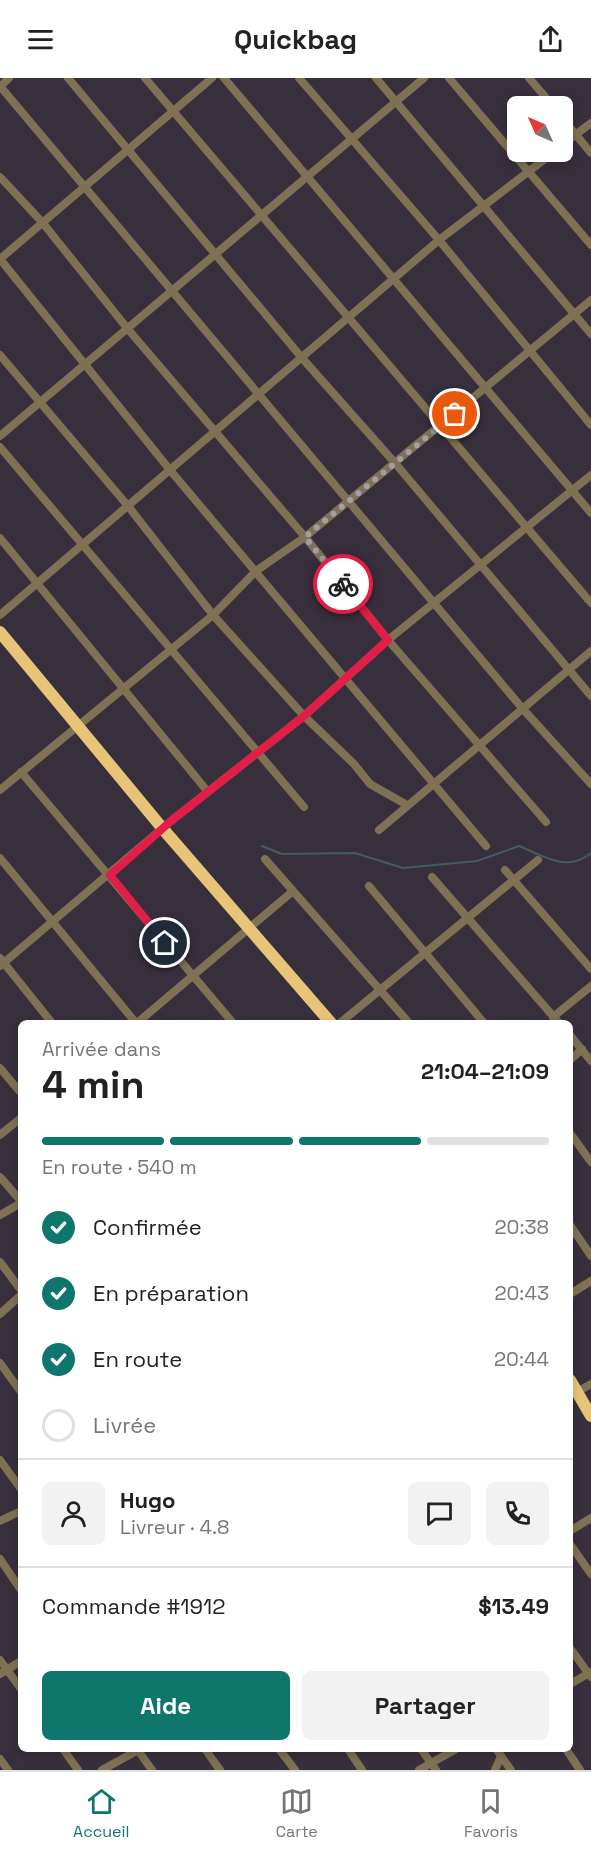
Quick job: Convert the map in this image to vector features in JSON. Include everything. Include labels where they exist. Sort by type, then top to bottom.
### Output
[{"type":"highway","points":[[0,632],[163,829],[328,1020]]},
{"type":"highway","points":[[573,1385],[591,1416]]},
{"type":"street","points":[[9,78],[0,86],[522,708],[591,784]]},
{"type":"street","points":[[68,78],[302,358],[395,463],[591,696]]},
{"type":"street","points":[[145,78],[591,603]]},
{"type":"street","points":[[212,78],[0,259],[170,470],[486,846]]},
{"type":"street","points":[[224,78],[591,513]]},
{"type":"street","points":[[299,78],[439,240],[591,425]]},
{"type":"street","points":[[376,78],[591,334]]},
{"type":"street","points":[[0,436],[424,78]]},
{"type":"street","points":[[449,78],[591,245]]},
{"type":"street","points":[[529,78],[544,96]]},
{"type":"street","points":[[573,137],[591,123]]},
{"type":"street","points":[[573,131],[591,153]]},
{"type":"street","points":[[0,615],[439,240],[540,162]]},
{"type":"street","points":[[0,177],[42,222],[127,328],[305,537],[388,640],[546,822]]},
{"type":"street","points":[[0,790],[213,615],[256,572],[305,537],[591,300]]},
{"type":"street","points":[[0,355],[128,506],[213,615],[304,716],[354,764],[370,784],[407,805]]},
{"type":"street","points":[[0,447],[256,753],[304,807]]},
{"type":"street","points":[[49,1020],[1,962],[55,922],[163,829],[304,716],[388,640],[591,474]]},
{"type":"street","points":[[0,537],[208,792]]},
{"type":"street","points":[[379,830],[478,744],[591,651]]},
{"type":"street","points":[[21,772],[230,1020]]},
{"type":"street","points":[[0,858],[135,1020]]},
{"type":"street","points":[[265,859],[406,1020]]},
{"type":"street","points":[[344,1020],[538,860]]},
{"type":"street","points":[[505,870],[591,969]]},
{"type":"street","points":[[432,877],[556,1020],[591,986]]},
{"type":"street","points":[[369,886],[481,1020]]},
{"type":"street","points":[[141,1020],[293,891]]},
{"type":"street","points":[[573,1038],[591,1061]]},
{"type":"street","points":[[573,1057],[582,1049]]},
{"type":"street","points":[[0,1068],[18,1089]]},
{"type":"street","points":[[0,1135],[18,1120]]},
{"type":"street","points":[[573,1137],[591,1162]]},
{"type":"street","points":[[0,1178],[18,1199]]},
{"type":"street","points":[[0,1215],[18,1204]]},
{"type":"street","points":[[573,1230],[591,1257]]},
{"type":"street","points":[[0,1262],[18,1286]]},
{"type":"street","points":[[573,1292],[591,1281]]},
{"type":"street","points":[[0,1314],[18,1298]]},
{"type":"street","points":[[1,1367],[18,1388]]},
{"type":"street","points":[[577,1392],[591,1384]]},
{"type":"street","points":[[0,1460],[18,1485]]},
{"type":"street","points":[[0,1521],[18,1512]]},
{"type":"street","points":[[573,1529],[591,1518]]},
{"type":"street","points":[[573,1548],[591,1574]]},
{"type":"street","points":[[0,1559],[18,1586]]},
{"type":"street","points":[[573,1652],[590,1674],[573,1682]]},
{"type":"street","points":[[0,1660],[3,1671],[18,1686]]},
{"type":"street","points":[[3,1671],[18,1663]]},
{"type":"street","points":[[65,1752],[78,1770]]},
{"type":"street","points":[[102,1770],[133,1752]]},
{"type":"street","points":[[140,1752],[152,1770]]},
{"type":"street","points":[[207,1752],[220,1770]]},
{"type":"street","points":[[281,1752],[295,1770]]},
{"type":"street","points":[[350,1752],[362,1770]]},
{"type":"street","points":[[423,1752],[434,1767]]},
{"type":"street","points":[[419,1770],[434,1767],[452,1752]]},
{"type":"street","points":[[495,1770],[498,1752]]},
{"type":"street","points":[[498,1752],[511,1770]]},
{"type":"street","points":[[568,1752],[580,1770]]},
{"type":"street","points":[[0,1760],[8,1770]]},
{"type":"waterway","points":[[262,846],[282,854],[355,853],[403,868],[477,861],[519,846],[547,858],[565,862],[574,862],[591,853]]},
{"type":"way so far","points":[[343,584],[305,537],[455,414]]},
{"type":"route","points":[[165,943],[110,875],[171,821],[304,716],[388,640],[343,584]]}]
